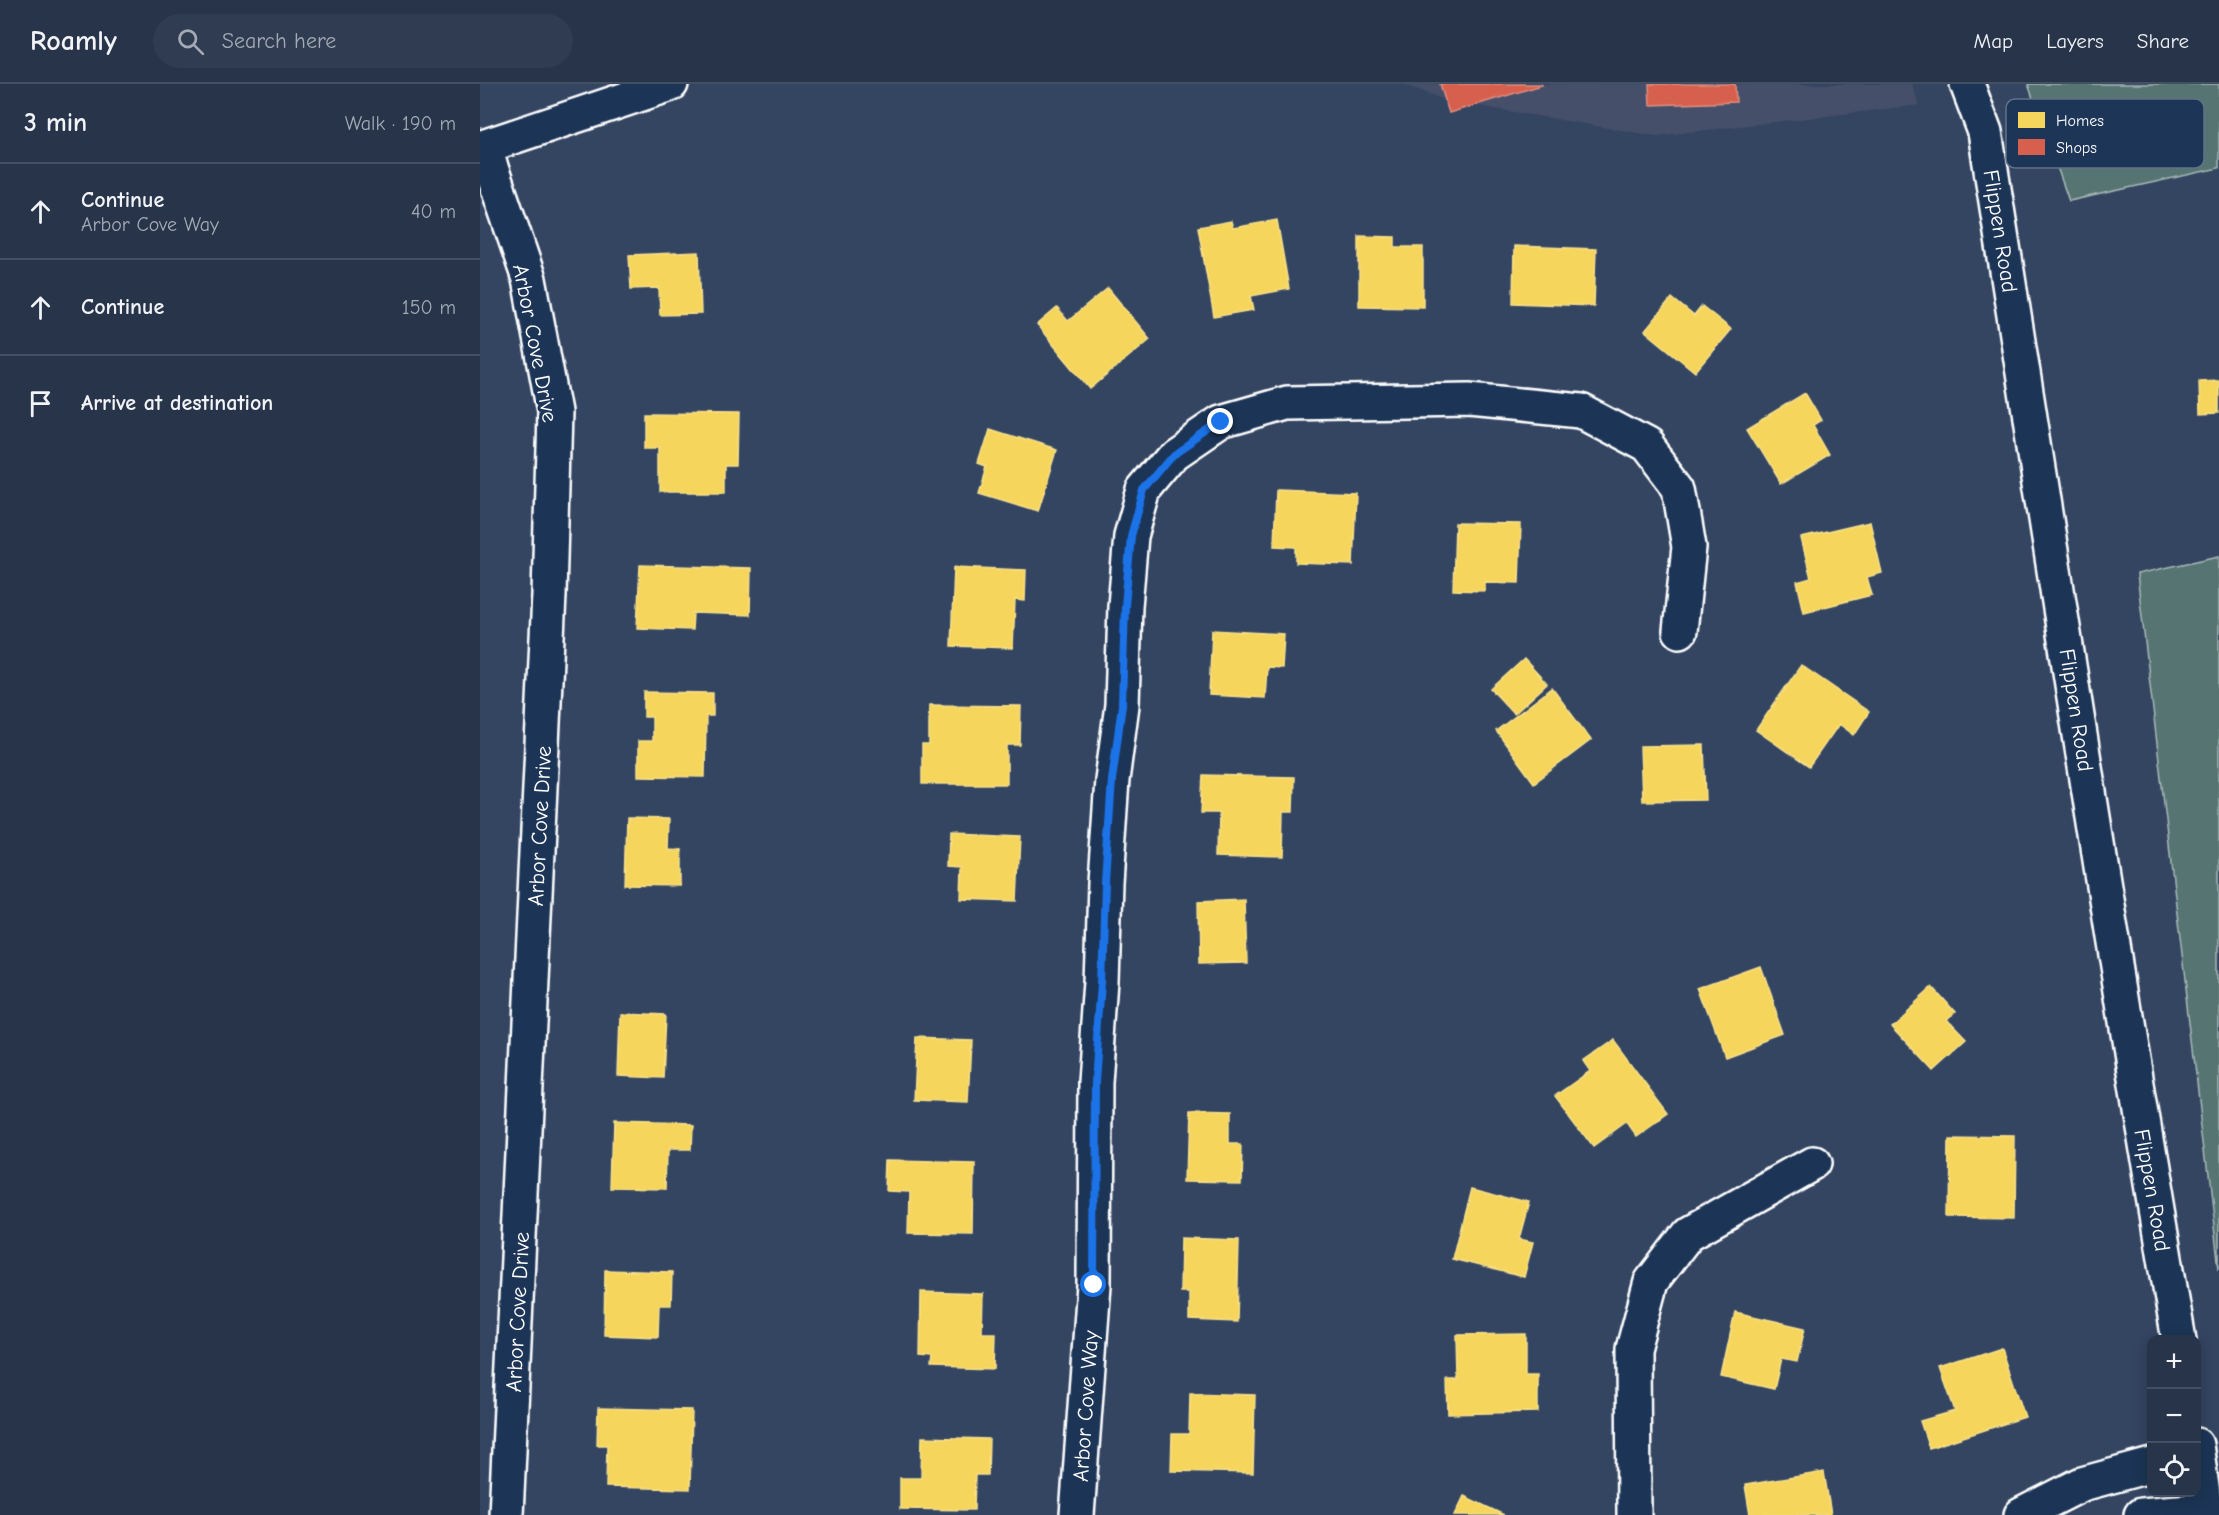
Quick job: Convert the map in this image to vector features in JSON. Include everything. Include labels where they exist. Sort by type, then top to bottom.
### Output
[{"type":"street","points":[[482,148],[671,84]]},
{"type":"street","name":"Flippen Road","points":[[1967,84],[1985,132],[2086,760],[2118,986],[2178,1335]]},
{"type":"street","name":"Arbor Cove Drive","points":[[482,148],[528,279],[554,412],[549,595],[506,1515]]},
{"type":"street","name":"Arbor Cove Way","points":[[1077,1515],[1094,1285],[1095,1082],[1102,982],[1106,860],[1112,780],[1122,705],[1125,606],[1131,536],[1144,490],[1174,454],[1221,422],[1287,403],[1470,400],[1581,411],[1647,446],[1679,488],[1689,547],[1680,631]]},
{"type":"street","points":[[1635,1515],[1634,1349],[1651,1282],[1688,1234],[1812,1164]]},
{"type":"street","points":[[2034,1514],[2082,1484],[2147,1466]]},
{"type":"street","points":[[2141,1515],[2203,1477]]},
{"type":"shaded area","points":[[1402,84],[1912,84],[1919,105],[1656,136],[1449,101]]},
{"type":"green space","points":[[2028,84],[2219,84],[2219,168],[2069,201],[2057,168],[2204,168],[2204,99],[2033,99]]},
{"type":"green space","points":[[2219,556],[2219,1269],[2137,574]]},
{"type":"building: Homes","points":[[1277,220],[1289,289],[1251,296],[1254,310],[1214,317],[1198,227],[1231,221],[1233,228]]},
{"type":"building: Homes","points":[[1359,236],[1395,237],[1395,247],[1423,247],[1423,307],[1359,306]]},
{"type":"building: Homes","points":[[1514,246],[1596,249],[1594,306],[1513,303]]},
{"type":"building: Homes","points":[[699,252],[701,314],[660,315],[659,288],[631,289],[629,255]]},
{"type":"building: Homes","points":[[1108,288],[1150,339],[1090,389],[1037,325],[1057,308],[1068,321]]},
{"type":"building: Homes","points":[[1672,298],[1694,316],[1702,306],[1731,329],[1695,372],[1645,331]]},
{"type":"building: Homes","points":[[2219,380],[2219,413],[2200,414],[2199,381]]},
{"type":"building: Homes","points":[[1805,393],[1821,420],[1813,425],[1830,455],[1781,484],[1747,428]]},
{"type":"building: Homes","points":[[644,413],[739,414],[738,464],[726,464],[726,492],[660,492],[660,448],[644,448]]},
{"type":"building: Homes","points":[[990,429],[1057,450],[1038,511],[979,493],[987,467],[979,464]]},
{"type":"building: Homes","points":[[1276,490],[1356,493],[1353,565],[1296,563],[1296,547],[1274,546]]},
{"type":"building: Homes","points":[[1870,522],[1882,573],[1867,577],[1872,595],[1804,612],[1797,582],[1811,578],[1801,538]]},
{"type":"building: Homes","points":[[1455,523],[1521,524],[1519,583],[1485,582],[1485,591],[1453,590]]},
{"type":"building: Homes","points":[[640,565],[751,568],[750,615],[693,613],[692,630],[637,628]]},
{"type":"building: Homes","points":[[954,567],[1026,570],[1025,601],[1015,600],[1013,648],[951,646]]},
{"type":"building: Homes","points":[[1212,630],[1284,634],[1282,668],[1267,667],[1265,698],[1209,695]]},
{"type":"building: Homes","points":[[1524,659],[1547,684],[1514,714],[1491,689]]},
{"type":"building: Homes","points":[[1801,665],[1869,712],[1854,735],[1839,724],[1809,767],[1756,730]]},
{"type":"building: Homes","points":[[1552,688],[1591,740],[1534,783],[1496,731]]},
{"type":"building: Homes","points":[[644,692],[713,693],[713,716],[706,716],[705,777],[638,776],[638,741],[652,741],[652,717],[644,717]]},
{"type":"building: Homes","points":[[929,705],[1021,706],[1020,745],[1007,745],[1007,784],[922,784],[922,745],[929,745]]},
{"type":"building: Homes","points":[[1704,745],[1706,800],[1642,801],[1640,746]]},
{"type":"building: Homes","points":[[1203,775],[1294,777],[1293,812],[1283,812],[1282,857],[1218,855],[1219,813],[1201,813]]},
{"type":"building: Homes","points":[[627,818],[669,819],[668,848],[680,849],[680,886],[625,885]]},
{"type":"building: Homes","points":[[949,834],[1020,837],[1017,901],[961,899],[962,867],[948,866]]},
{"type":"building: Homes","points":[[1244,899],[1246,963],[1199,964],[1198,901]]},
{"type":"building: Homes","points":[[1761,967],[1785,1035],[1725,1057],[1700,989]]},
{"type":"building: Homes","points":[[1931,987],[1955,1014],[1946,1021],[1966,1042],[1934,1071],[1890,1024]]},
{"type":"building: Homes","points":[[620,1012],[666,1014],[663,1078],[618,1076]]},
{"type":"building: Homes","points":[[917,1038],[971,1040],[968,1102],[914,1100]]},
{"type":"building: Homes","points":[[1613,1040],[1668,1114],[1636,1137],[1627,1124],[1594,1148],[1555,1096],[1590,1071],[1583,1061]]},
{"type":"building: Homes","points":[[1189,1113],[1230,1114],[1230,1144],[1243,1144],[1242,1180],[1187,1179]]},
{"type":"building: Homes","points":[[614,1123],[691,1125],[690,1150],[668,1150],[667,1188],[612,1187]]},
{"type":"building: Homes","points":[[1950,1135],[2015,1136],[2014,1218],[1949,1217]]},
{"type":"building: Homes","points":[[890,1160],[974,1162],[973,1234],[908,1233],[909,1192],[889,1191]]},
{"type":"building: Homes","points":[[1470,1187],[1529,1202],[1519,1239],[1533,1242],[1524,1277],[1452,1259]]},
{"type":"building: Homes","points":[[1181,1238],[1239,1240],[1237,1322],[1189,1320],[1189,1292],[1180,1292]]},
{"type":"building: Homes","points":[[605,1270],[672,1272],[671,1305],[659,1305],[658,1337],[604,1335]]},
{"type":"building: Homes","points":[[921,1292],[983,1294],[982,1333],[996,1333],[995,1369],[931,1367],[932,1358],[920,1357]]},
{"type":"building: Homes","points":[[1735,1312],[1805,1328],[1797,1362],[1781,1359],[1774,1389],[1721,1377]]},
{"type":"building: Homes","points":[[1526,1334],[1526,1374],[1538,1374],[1538,1412],[1448,1414],[1447,1380],[1458,1380],[1457,1335]]},
{"type":"building: Homes","points":[[2002,1348],[2025,1417],[1929,1448],[1920,1421],[1955,1411],[1940,1368]]},
{"type":"building: Homes","points":[[1190,1393],[1255,1395],[1253,1473],[1171,1471],[1172,1434],[1189,1434]]},
{"type":"building: Homes","points":[[598,1408],[692,1410],[690,1489],[606,1487],[607,1445],[597,1445]]},
{"type":"building: Homes","points":[[922,1437],[989,1439],[988,1475],[975,1475],[974,1510],[900,1509],[900,1478],[921,1478]]},
{"type":"building: Homes","points":[[1824,1472],[1831,1515],[1750,1515],[1745,1485]]},
{"type":"building: Homes","points":[[1464,1496],[1504,1515],[1455,1515]]},
{"type":"building: Shops","points":[[1440,84],[1541,84],[1542,85],[1449,113]]},
{"type":"building: Shops","points":[[1649,84],[1735,84],[1736,102],[1650,105]]},
{"type":"route","points":[[1094,1285],[1095,1082],[1102,982],[1105,883],[1112,780],[1122,705],[1125,606],[1131,536],[1144,490],[1174,454],[1221,422]]}]
